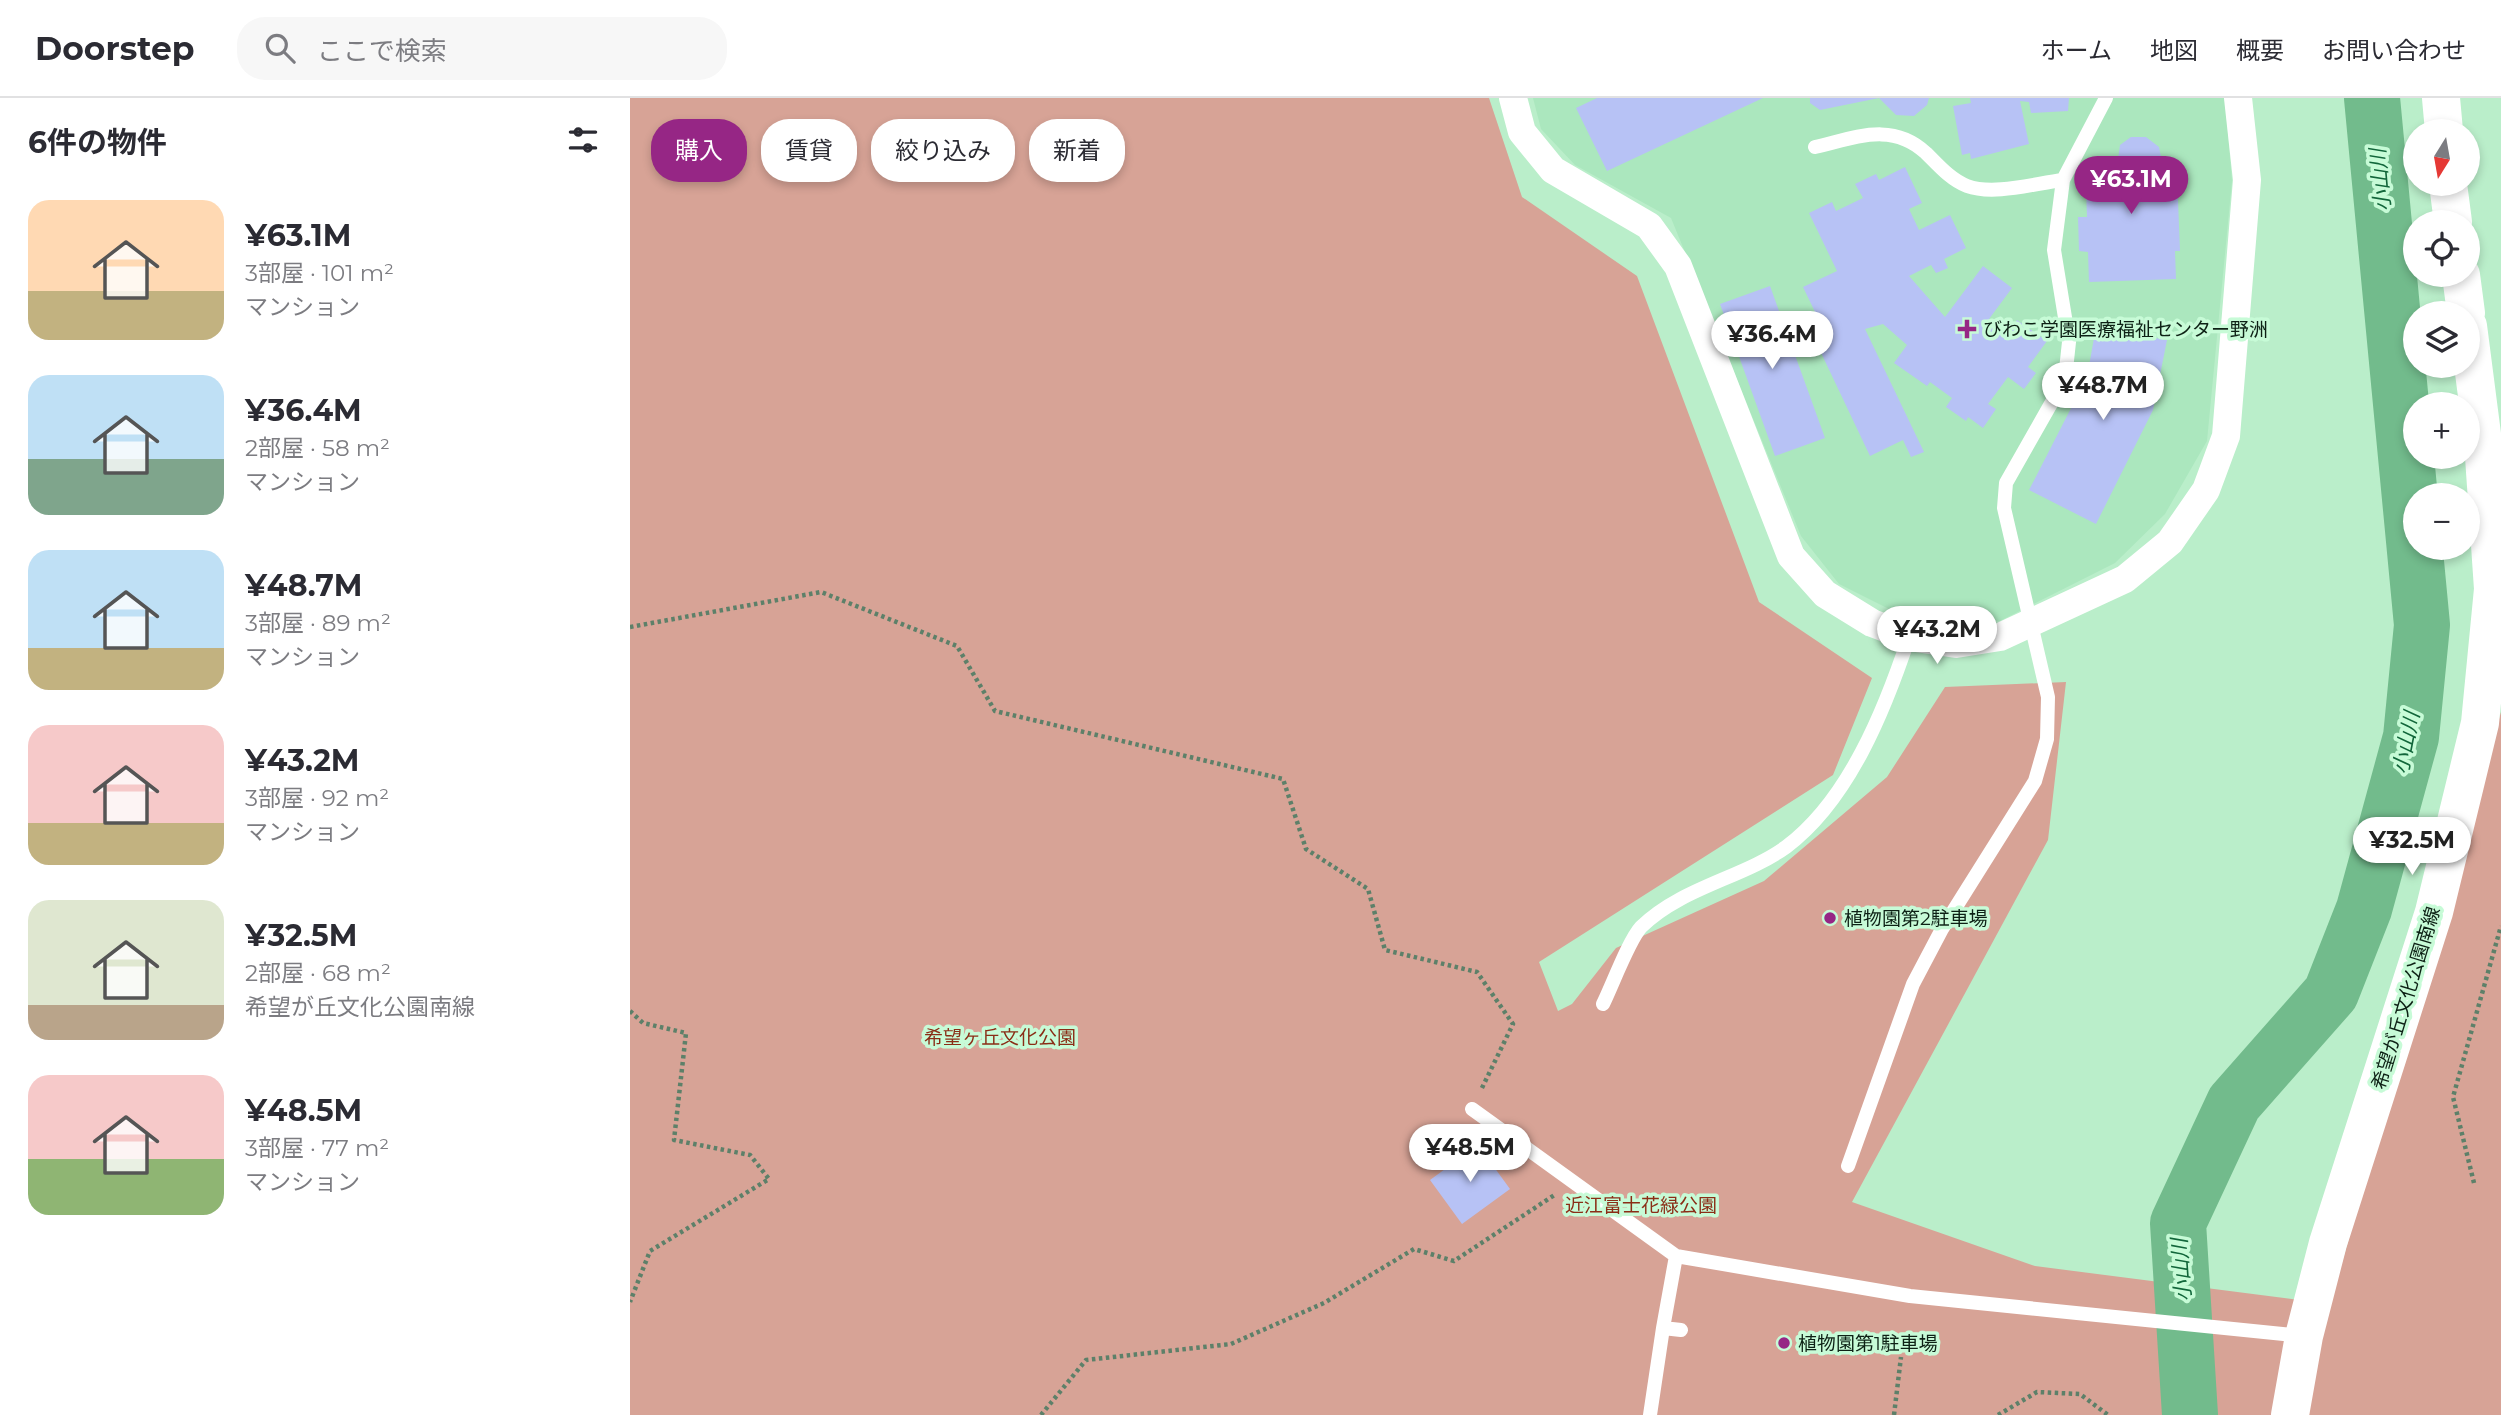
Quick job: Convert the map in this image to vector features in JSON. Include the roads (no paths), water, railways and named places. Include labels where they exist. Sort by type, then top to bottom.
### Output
[{"type":"main road","points":[[2441,98],[2443,119]]},
{"type":"main road","name":"希望が丘文化公園南線","points":[[2290,1415],[2304,1336],[2328,1243],[2434,912],[2480,723],[2493,589],[2483,442],[2475,378]]},
{"type":"street","points":[[1513,98],[1522,132],[1553,170],[1649,226],[1678,266],[1791,556],[1825,594],[1872,623],[1909,637],[1956,644],[2000,637],[2125,579],[2170,542],[2206,490],[2227,436],[2247,180],[2238,98]]},
{"type":"lane","points":[[1848,1166],[1913,984],[1942,929],[2035,781],[2048,739],[2048,697],[2004,508],[2006,483],[2065,379],[2070,342],[2054,250],[2063,180],[2106,98]]},
{"type":"lane","points":[[1815,147],[1869,135],[1894,133],[1918,145],[1951,177],[1969,187],[1997,188],[2063,180]]},
{"type":"lane","points":[[1603,1004],[1640,929],[1679,899],[1785,848],[1816,818],[1853,767],[1888,701],[1909,637]]},
{"type":"lane","points":[[1472,1109],[1676,1256],[1910,1296],[2304,1336]]},
{"type":"lane","points":[[1650,1415],[1676,1256]]},
{"type":"lane","points":[[1663,1328],[1681,1330]]},
{"type":"waterway","name":"小山川","points":[[2190,1415],[2178,1223],[2234,1103],[2331,993],[2364,909],[2411,737],[2422,625],[2372,98]]},
{"type":"place","name":"びわこ学園医療福祉センター野洲","points":[[1967,329]]},
{"type":"place","name":"植物園第2駐車場","points":[[1830,918]]},
{"type":"place","name":"植物園第1駐車場","points":[[1784,1343]]},
{"type":"park label","name":"希望ヶ丘文化公園","points":[[1000,1037]]},
{"type":"park label","name":"近江富士花緑公園","points":[[1641,1205]]}]
